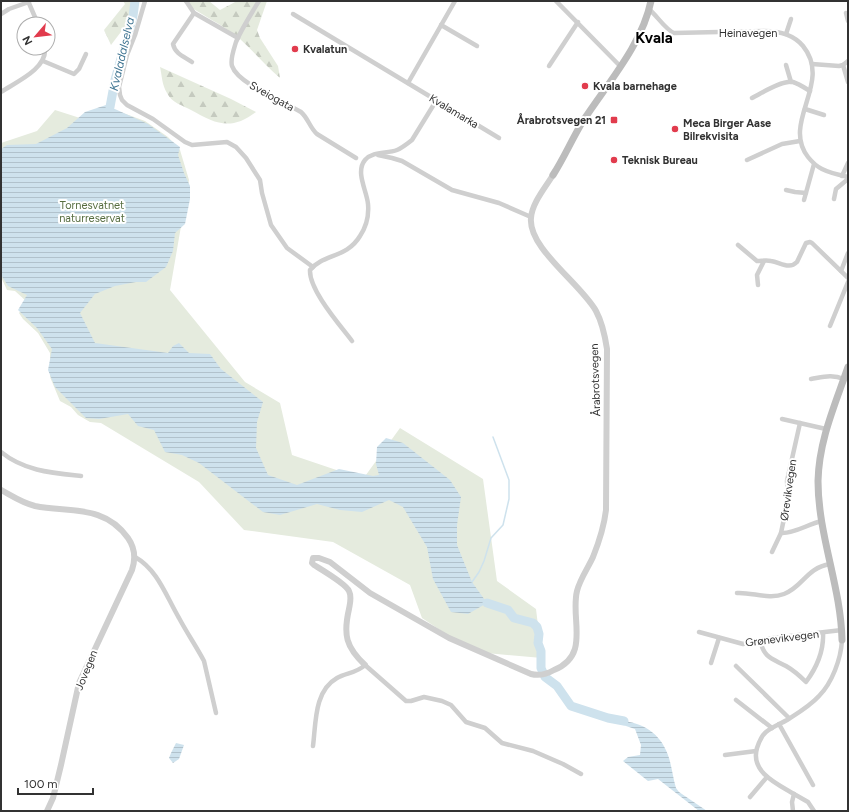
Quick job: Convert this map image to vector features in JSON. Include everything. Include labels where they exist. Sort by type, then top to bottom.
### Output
[{"type":"main road","points":[[553,175],[583,122],[621,67],[639,35],[650,10],[651,1]]},
{"type":"main road","points":[[842,640],[840,612],[822,521],[819,495],[819,470],[826,429],[848,367]]},
{"type":"street","points":[[1,14],[29,1],[35,16]]},
{"type":"street","points":[[145,1],[135,35],[127,55],[119,87],[122,100],[127,105],[153,119],[185,142],[192,145],[227,142],[236,147],[246,158],[260,180],[262,194],[271,225],[280,240],[287,248],[312,267]]},
{"type":"street","points":[[186,1],[194,13],[238,38]]},
{"type":"street","name":"Sveiogata","points":[[259,1],[238,38],[232,56],[232,65],[238,75],[247,83],[301,112],[317,134],[356,158]]},
{"type":"street","points":[[408,83],[455,1]]},
{"type":"street","points":[[556,1],[621,67]]},
{"type":"street","name":"Heinavegen","points":[[650,10],[669,30],[674,33],[776,31],[795,38],[801,43],[812,64],[813,76],[801,121],[800,140],[806,155],[814,164]]},
{"type":"street","points":[[192,62],[177,53],[173,44],[194,13]]},
{"type":"street","points":[[846,13],[848,21]]},
{"type":"street","name":"Kvalamarka","points":[[293,14],[499,138]]},
{"type":"street","points":[[786,34],[791,19]]},
{"type":"street","points":[[549,66],[578,22]]},
{"type":"street","points":[[441,25],[477,46]]},
{"type":"street","points":[[43,61],[74,74],[79,69],[86,54]]},
{"type":"street","points":[[1,92],[36,69],[43,61],[44,56]]},
{"type":"street","points":[[812,64],[843,65],[848,61]]},
{"type":"street","points":[[786,65],[790,82]]},
{"type":"street","points":[[843,65],[848,82]]},
{"type":"street","points":[[752,98],[782,84],[790,82],[798,84],[810,91]]},
{"type":"street","points":[[352,341],[326,308],[310,277],[310,270],[312,267],[345,252],[355,244],[365,228],[368,213],[368,199],[362,176],[362,166],[367,158],[374,154],[398,150],[412,140],[436,101]]},
{"type":"street","points":[[805,109],[824,114]]},
{"type":"street","points":[[747,160],[782,144],[800,140]]},
{"type":"street","points":[[374,154],[402,161],[452,190],[499,203],[531,217],[533,210],[553,175]]},
{"type":"street","points":[[842,176],[848,163]]},
{"type":"street","points":[[804,200],[814,164],[821,169],[848,178],[836,189],[834,199]]},
{"type":"street","points":[[786,190],[806,192]]},
{"type":"street","name":"Årabrotsvegen","points":[[365,665],[350,647],[346,635],[346,623],[351,601],[350,591],[312,562],[312,558],[315,557],[330,562],[370,592],[449,638],[526,672],[538,675],[547,673],[564,665],[569,660],[575,649],[577,633],[577,590],[593,557],[604,526],[607,492],[607,349],[602,325],[596,311],[584,295],[538,243],[530,226],[531,217]]},
{"type":"street","points":[[738,245],[754,260],[772,261],[792,266],[797,262],[804,246],[810,242],[815,245],[848,278]]},
{"type":"street","points":[[841,271],[848,254]]},
{"type":"street","points":[[758,285],[757,275],[764,260]]},
{"type":"street","points":[[830,326],[848,282]]},
{"type":"street","points":[[811,379],[828,376],[838,376],[844,379]]},
{"type":"street","points":[[782,419],[826,429]]},
{"type":"street","name":"Ørevikvegen","points":[[772,552],[781,533],[788,499],[787,481],[800,423]]},
{"type":"street","points":[[1,452],[16,462],[45,473],[81,476]]},
{"type":"street","points":[[1,490],[35,506],[85,511],[100,515],[116,525],[122,531],[132,546],[135,557],[147,566],[161,583],[179,619],[200,653],[204,661],[216,713]]},
{"type":"street","name":"Ørevikvegen","points":[[781,533],[790,534],[811,524],[822,521]]},
{"type":"street","name":"Jovegen","points":[[47,811],[53,798],[79,683],[132,570],[135,557]]},
{"type":"street","points":[[737,593],[744,592],[754,595],[775,596],[783,594],[791,590],[812,571],[824,565],[830,564]]},
{"type":"street","name":"Grønevikvegen","points":[[699,632],[742,644],[760,640],[842,630]]},
{"type":"street","points":[[760,640],[764,652],[768,657],[787,667],[806,682],[819,660],[823,645],[823,633]]},
{"type":"street","points":[[711,663],[718,638]]},
{"type":"street","points":[[814,811],[808,802],[767,777],[759,768],[756,751],[761,738],[772,728],[808,706],[819,696],[828,684],[842,650],[842,640]]},
{"type":"street","points":[[313,746],[320,700],[325,688],[338,677],[361,669],[365,665],[406,701],[424,697],[442,701],[451,705],[466,722],[485,728],[502,743],[533,751],[563,764],[581,774]]},
{"type":"street","points":[[736,666],[789,718]]},
{"type":"street","points":[[736,700],[772,728]]},
{"type":"street","points":[[779,724],[812,785]]},
{"type":"street","points":[[725,754],[756,751]]},
{"type":"street","points":[[750,797],[767,777]]},
{"type":"street","points":[[793,811],[792,802],[794,794]]},
{"type":"green space","points":[[123,1],[138,1],[133,16],[111,45],[104,30],[125,4]]},
{"type":"green space","points":[[182,1],[209,1],[220,10],[237,1],[267,1],[257,30],[260,38],[278,66],[280,78],[240,39]]},
{"type":"green space","points":[[160,67],[256,112],[239,122],[224,123],[208,119],[178,103],[169,96],[164,87]]},
{"type":"green space","name":"Tornesvatnet naturreservat","points":[[107,107],[145,121],[168,137],[180,150],[189,180],[170,290],[245,382],[280,403],[292,455],[363,479],[400,428],[483,479],[497,581],[536,609],[542,658],[486,653],[452,638],[422,618],[410,585],[333,542],[244,530],[199,482],[101,423],[90,422],[78,415],[71,407],[60,401],[50,377],[50,353],[38,333],[23,319],[19,313],[26,301],[15,291],[7,290],[1,277],[1,143],[37,131],[55,110],[80,118]]},
{"type":"water","name":"Tornesvatnet naturreservat","points":[[106,105],[148,124],[180,147],[178,155],[190,186],[190,199],[185,224],[175,233],[173,251],[166,267],[146,282],[136,282],[115,286],[95,294],[80,313],[95,343],[168,353],[173,346],[179,343],[189,353],[210,354],[221,369],[263,402],[257,422],[256,448],[268,475],[297,485],[339,469],[373,476],[379,475],[376,464],[377,447],[386,438],[403,443],[450,480],[461,497],[457,525],[457,545],[472,582],[487,603],[468,614],[451,612],[433,579],[427,547],[403,507],[389,500],[362,512],[340,510],[317,504],[280,515],[263,512],[199,463],[182,455],[165,452],[154,430],[138,426],[128,414],[99,419],[86,418],[55,387],[48,370],[52,349],[37,328],[18,310],[27,295],[8,286],[1,275],[1,149],[7,145],[36,144],[67,128],[85,112]]},
{"type":"water","points":[[624,721],[640,725],[658,737],[669,758],[676,788],[679,792],[707,811],[699,811],[658,779],[648,781],[623,761],[628,757],[640,755],[641,745],[635,729],[623,725]]},
{"type":"water","points":[[176,743],[184,745],[179,759],[173,763],[169,758]]},
{"type":"waterway","name":"Kvaladalselva","points":[[110,107],[115,80],[133,16],[135,1]]},
{"type":"waterway","points":[[472,582],[484,561],[491,538],[503,525],[509,499],[509,480],[493,437]]},
{"type":"waterway","points":[[487,603],[508,610],[514,618],[533,623],[537,627],[539,634],[538,643],[541,651],[541,668],[545,677],[557,686],[571,706],[608,718],[624,721]]},
{"type":"place","name":"Kvalatun","points":[[295,49]]},
{"type":"place","name":"Kvala barnehage","points":[[585,86]]},
{"type":"place","name":"Årabrotsvegen 21","points":[[614,120]]},
{"type":"place","name":"Meca Birger Aase Bilrekvisita","points":[[675,129]]},
{"type":"place","name":"Teknisk Bureau","points":[[614,160]]},
{"type":"district","name":"Kvala","points":[[654,38]]}]
